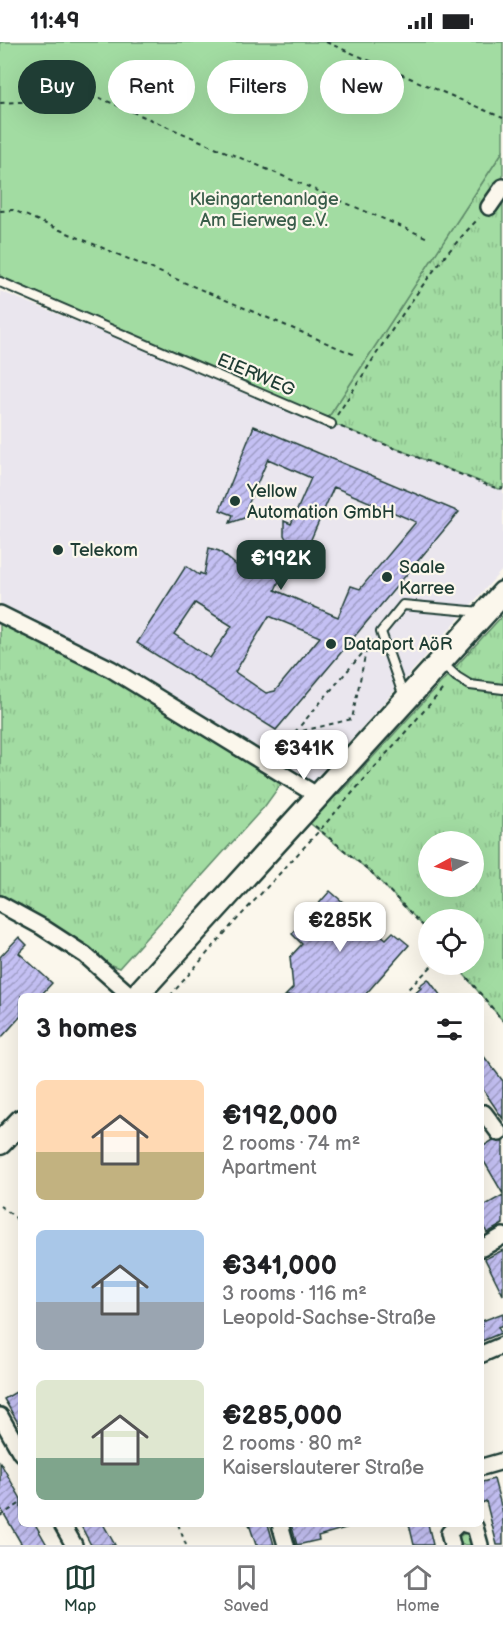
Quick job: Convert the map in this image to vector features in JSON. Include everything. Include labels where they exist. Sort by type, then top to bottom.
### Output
[{"type":"street","points":[[489,207],[503,187]]},
{"type":"street","points":[[139,993],[406,701],[448,669],[486,612],[503,593]]},
{"type":"street","points":[[0,614],[111,669],[318,796]]},
{"type":"street","points":[[0,904],[42,927],[85,955],[128,993]]},
{"type":"street","points":[[484,1114],[499,1133]]},
{"type":"street","points":[[0,1143],[18,1124]]},
{"type":"street","points":[[484,1247],[503,1236]]},
{"type":"street","points":[[484,1353],[503,1345]]},
{"type":"street","points":[[0,1416],[18,1448]]},
{"type":"street","points":[[484,1466],[503,1461]]},
{"type":"street","points":[[64,1527],[74,1545]]},
{"type":"street","points":[[281,1527],[286,1545]]},
{"type":"street","points":[[452,1545],[449,1533],[455,1527]]},
{"type":"street","points":[[475,1527],[480,1545]]},
{"type":"lane","name":"EIERWEG","points":[[0,282],[331,424]]},
{"type":"lane","points":[[406,701],[381,632],[403,605],[486,612]]},
{"type":"lane","points":[[448,669],[470,685],[503,689]]},
{"type":"path","points":[[326,42],[503,118]]},
{"type":"path","points":[[0,103],[100,98],[428,238]]},
{"type":"path","points":[[489,207],[451,246],[417,293],[331,424],[487,485],[503,488]]},
{"type":"path","points":[[0,211],[13,210],[353,354]]},
{"type":"path","points":[[266,765],[381,632]]},
{"type":"path","points":[[293,734],[352,719],[367,648]]},
{"type":"path","points":[[173,993],[320,830],[448,669]]},
{"type":"path","points":[[301,816],[372,873],[418,921]]},
{"type":"path","points":[[405,993],[423,975]]},
{"type":"path","points":[[465,975],[480,993]]},
{"type":"path","points":[[484,998],[503,1021]]},
{"type":"path","points":[[0,1206],[18,1222]]},
{"type":"path","points":[[0,1516],[18,1505]]},
{"type":"path","points":[[179,1527],[186,1545]]},
{"type":"shaded area","points":[[0,291],[487,485],[503,488],[503,569],[313,782],[208,730],[0,618]]},
{"type":"green space","name":"Kleingartenanlage Am Eierweg e.V.","points":[[0,42],[503,42],[503,151],[326,421],[0,276]]},
{"type":"green space","points":[[503,151],[503,488],[499,489],[326,421]]},
{"type":"green space","points":[[0,614],[111,669],[263,769],[281,784],[265,806],[119,968],[85,955],[0,904]]},
{"type":"green space","points":[[503,615],[503,1021],[484,998],[484,993],[480,993],[464,975],[484,975],[484,909],[418,909],[418,921],[372,873],[301,816],[339,794]]},
{"type":"green space","points":[[471,1533],[476,1545],[457,1545],[457,1537]]},
{"type":"building","name":"Saale Karree","points":[[254,426],[459,512],[276,730],[137,643],[186,566],[199,575],[200,573],[204,575],[209,548],[219,551],[249,573],[270,573],[281,577],[275,590],[338,617],[351,586],[360,589],[416,522],[334,487],[308,546],[295,540],[292,550],[284,535],[284,521],[291,524],[311,478],[268,459],[247,507],[253,509],[244,518],[230,523],[233,515],[220,510]],"holes":[[[195,603],[232,626],[210,658],[174,634]],[[269,616],[320,637],[275,691],[266,693],[235,672]]]},
{"type":"building","points":[[330,891],[386,939],[393,932],[409,945],[367,993],[288,993],[293,988],[290,957],[302,944],[292,934]]},
{"type":"building","points":[[19,937],[27,945],[19,953],[52,983],[43,993],[18,993],[18,1019],[0,1039],[0,957]]},
{"type":"building","points":[[428,979],[439,993],[415,993],[421,988],[419,986]]},
{"type":"building","points":[[484,1057],[503,1081],[503,1119],[484,1091]]},
{"type":"building","points":[[493,1140],[503,1142],[503,1194],[484,1161],[484,1146]]},
{"type":"building","points":[[503,1195],[503,1224],[487,1233],[484,1227],[484,1206]]},
{"type":"building","points":[[503,1250],[503,1295],[485,1259]]},
{"type":"building","points":[[503,1313],[503,1325],[498,1327],[501,1333],[484,1340],[484,1320]]},
{"type":"building","points":[[18,1391],[18,1423],[4,1399]]},
{"type":"building","points":[[0,1462],[18,1494],[18,1527],[37,1527],[47,1545],[22,1545],[0,1507]]},
{"type":"building","points":[[494,1479],[503,1513],[503,1545],[497,1545],[486,1501],[484,1502],[484,1482]]},
{"type":"building","points":[[82,1527],[105,1527],[115,1545],[91,1545]]},
{"type":"building","points":[[250,1527],[269,1527],[274,1545],[256,1545]]},
{"type":"building","points":[[292,1527],[349,1527],[318,1536],[319,1540],[297,1545]]},
{"type":"building","points":[[410,1527],[429,1527],[433,1545],[414,1545]]},
{"type":"place","name":"Yellow Automation GmbH","points":[[235,501]]},
{"type":"place","name":"Telekom","points":[[58,550]]},
{"type":"place","name":"Saale Karree","points":[[387,577]]},
{"type":"place","name":"Dataport AöR","points":[[331,644]]}]
